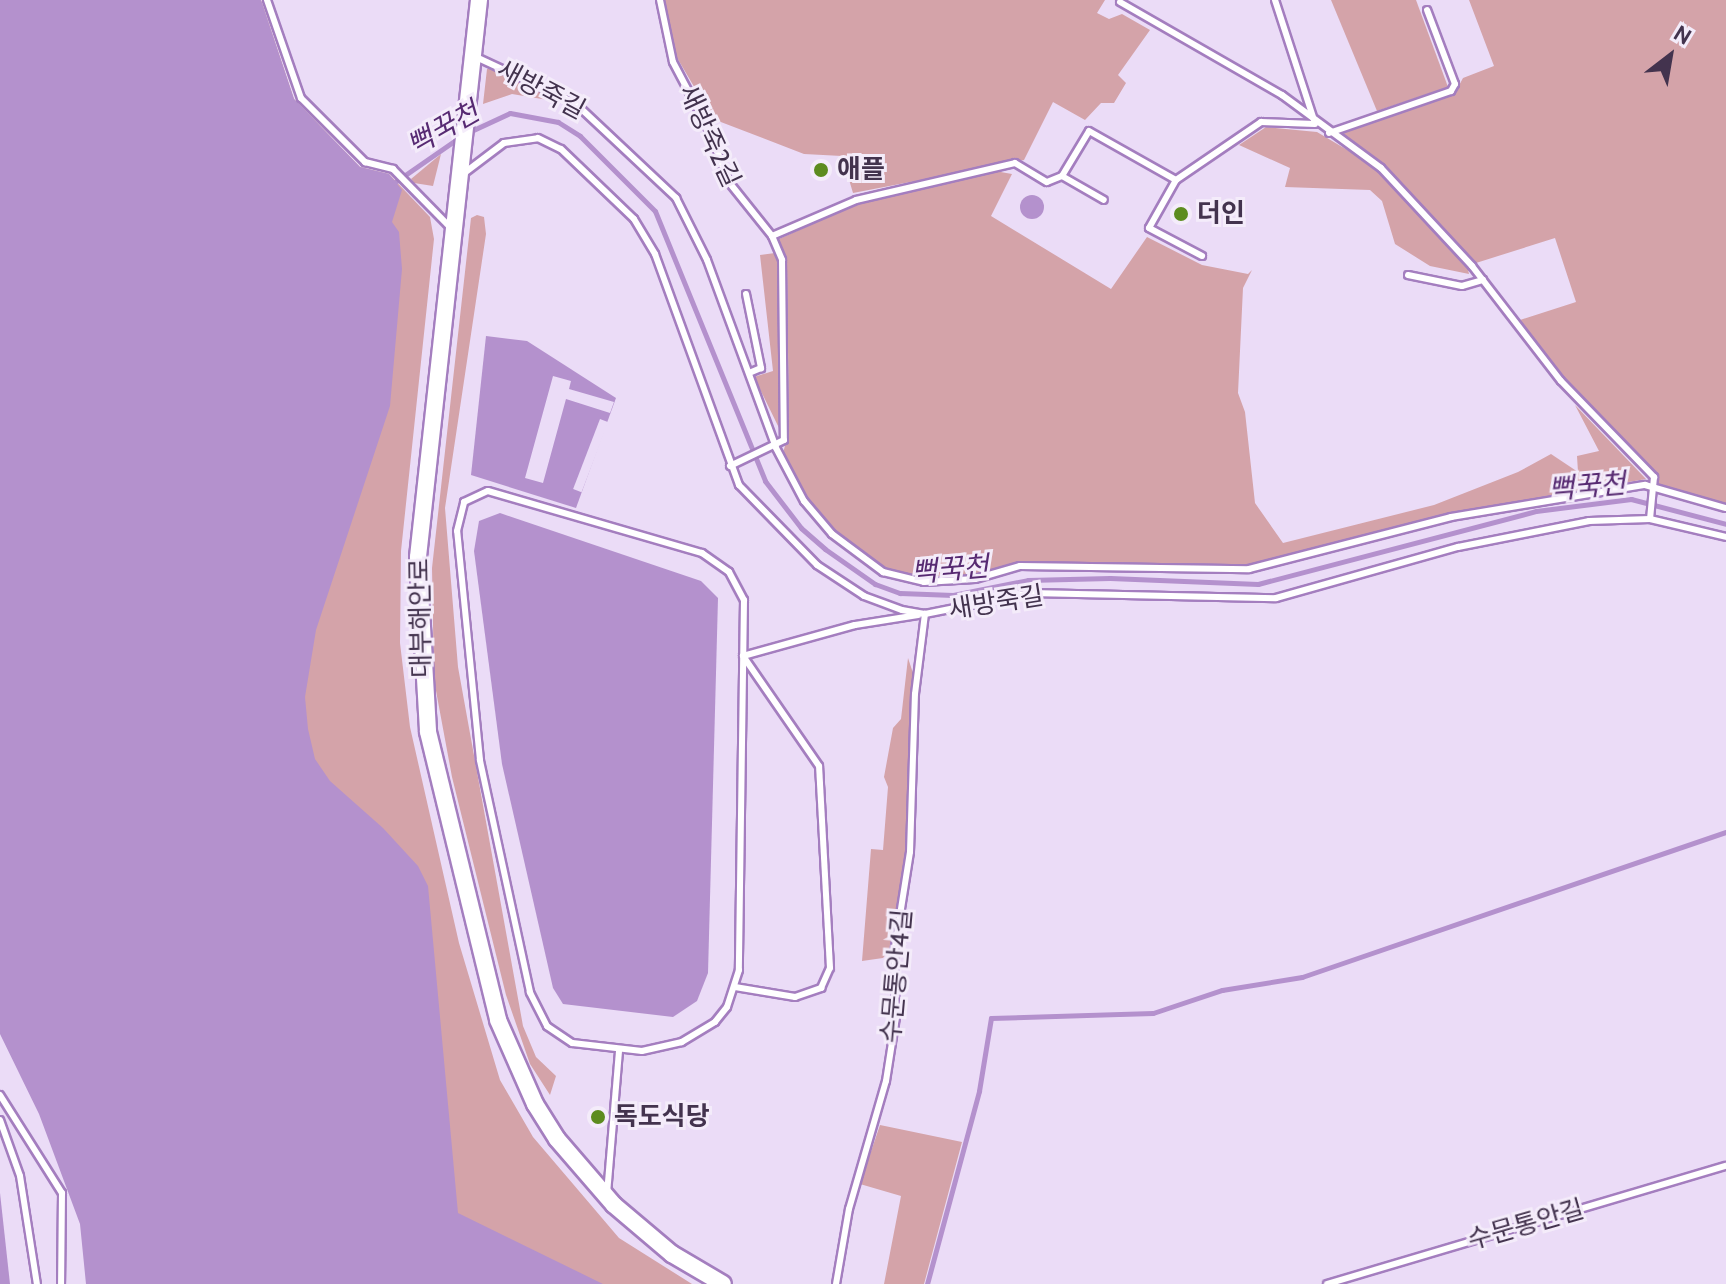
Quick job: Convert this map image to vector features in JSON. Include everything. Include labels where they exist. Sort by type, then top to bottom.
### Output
[{"type":"street","name":"대부해안로","points":[[479,0],[418,557],[428,732],[498,1020],[535,1104],[557,1139],[607,1198],[672,1254],[723,1284]]},
{"type":"lane","points":[[267,0],[301,98],[365,162],[393,169],[455,232]]},
{"type":"lane","name":"새방죽2길","points":[[660,0],[673,62],[712,136],[728,181],[772,236],[784,270],[786,432],[774,449]]},
{"type":"lane","points":[[1275,0],[1315,124]]},
{"type":"lane","points":[[1120,2],[1282,95],[1315,124],[1381,168],[1483,280],[1561,381],[1654,477],[1650,519]]},
{"type":"lane","points":[[1329,133],[1451,91],[1455,84],[1427,10]]},
{"type":"lane","name":"새방죽길","points":[[473,56],[575,103],[676,198],[707,260],[774,449],[804,501],[832,534],[883,572],[924,582],[975,579],[1020,566],[1249,569],[1465,514],[1582,492],[1653,489],[1726,508]]},
{"type":"lane","points":[[1202,256],[1149,228],[1176,180],[1261,122],[1315,124]]},
{"type":"lane","points":[[772,236],[856,200],[1015,163],[1047,182],[1062,176],[1089,131],[1176,180]]},
{"type":"lane","name":"새방죽길","points":[[461,169],[504,143],[538,138],[561,149],[634,219],[655,254],[730,466],[746,494],[817,565],[864,596],[925,614],[1030,593],[1276,598],[1458,547],[1589,521],[1650,519],[1726,537]]},
{"type":"lane","points":[[1062,176],[1104,200]]},
{"type":"lane","points":[[1408,275],[1462,286],[1483,280]]},
{"type":"lane","points":[[746,294],[761,368],[749,373]]},
{"type":"lane","points":[[730,466],[774,449]]},
{"type":"lane","name":"대부해안로","points":[[501,491],[702,553],[738,586],[744,600],[743,656],[735,987],[727,1007],[700,1034],[663,1047],[619,1050],[572,1043],[554,1032],[537,1012],[524,971],[478,746],[457,531],[464,502],[476,494],[501,491]]},
{"type":"lane","points":[[735,987],[795,997],[821,988],[830,968],[819,766],[743,656],[855,625],[925,614]]},
{"type":"lane","name":"수문통안4길","points":[[836,1284],[849,1209],[886,1081],[896,1017],[894,953],[910,852],[915,694],[925,614]]},
{"type":"lane","points":[[607,1198],[619,1050]]},
{"type":"lane","points":[[0,1095],[62,1193],[61,1284]]},
{"type":"lane","points":[[0,1120],[23,1189],[37,1284]]},
{"type":"lane","name":"수문통안길","points":[[1327,1284],[1726,1166]]},
{"type":"shaded area","points":[[0,0],[261,0],[294,99],[360,167],[389,174],[430,217],[434,239],[401,551],[400,643],[410,727],[459,943],[500,1080],[533,1137],[619,1238],[692,1284],[503,1284],[458,1245],[0,378],[266,260]]},
{"type":"shaded area","points":[[0,0],[261,0],[294,99],[360,167],[389,174],[402,190],[392,222],[399,232],[402,269],[390,406],[316,630],[305,697],[308,729],[315,759],[330,781],[383,828],[418,866],[428,886],[458,1213],[603,1284],[86,1284],[80,1224],[39,1114],[0,1034]]},
{"type":"shaded area","points":[[665,0],[1105,0],[1097,13],[1109,19],[1122,14],[1150,30],[1118,75],[1126,83],[1114,103],[1101,103],[1085,120],[1053,102],[1024,160],[853,193],[842,156],[804,154],[713,119],[676,56]]},
{"type":"shaded area","points":[[1331,0],[1416,0],[1448,87],[1377,111]]},
{"type":"shaded area","points":[[1469,0],[1726,0],[1726,504],[1657,485],[1658,476],[1564,379],[1520,320],[1576,302],[1555,238],[1476,263],[1384,165],[1336,134],[1455,93],[1463,78],[1494,66]]},
{"type":"shaded area","points":[[491,68],[560,102],[512,94],[483,104],[487,69]]},
{"type":"shaded area","points":[[1266,127],[1317,132],[1376,167],[1467,265],[1469,274],[1430,266],[1395,244],[1382,201],[1370,190],[1285,187],[1290,168],[1239,145]]},
{"type":"shaded area","points":[[441,154],[433,186],[414,183],[411,179]]},
{"type":"shaded area","points":[[995,171],[1012,174],[991,216],[1111,289],[1147,237],[1202,265],[1248,274],[1252,270],[1243,288],[1238,393],[1245,412],[1255,503],[1283,543],[1434,505],[1518,472],[1551,454],[1578,472],[1577,456],[1599,451],[1575,405],[1646,479],[1445,514],[1249,566],[1018,562],[973,576],[925,579],[884,570],[834,532],[807,499],[783,453],[789,431],[787,270],[779,239],[859,203]]},
{"type":"shaded area","points":[[1032,195],[1040,199],[1044,207],[1040,215],[1032,219],[1024,215],[1020,207],[1024,199]]},
{"type":"shaded area","points":[[477,215],[484,217],[486,234],[445,508],[458,667],[523,1026],[536,1057],[556,1076],[550,1095],[530,1064],[506,995],[452,777],[434,680],[432,568],[471,218]]},
{"type":"shaded area","points":[[775,253],[780,271],[779,428],[754,377],[773,371],[760,255]]},
{"type":"shaded area","points":[[486,336],[527,341],[616,398],[576,508],[471,475]]},
{"type":"shaded area","points":[[500,513],[701,581],[718,598],[708,973],[697,1001],[673,1017],[563,1004],[553,988],[502,764],[474,551],[479,521]]},
{"type":"shaded area","points":[[908,658],[913,673],[910,801],[902,887],[889,951],[883,958],[862,961],[871,849],[883,850],[888,787],[884,777],[893,728],[901,719]]},
{"type":"shaded area","points":[[880,1125],[962,1142],[924,1284],[884,1284],[901,1196],[860,1184]]},
{"type":"shaded area","points":[[0,1193],[10,1284],[0,1284]]},
{"type":"pier","points":[[553,376],[571,381],[569,389],[614,402],[610,413],[566,399],[543,483],[525,478]]},
{"type":"pier","points":[[600,419],[608,422],[582,492],[573,489]]},
{"type":"waterway","name":"뻑꾹천","points":[[469,132],[510,113],[558,122],[580,136],[655,211],[765,481],[801,528],[825,549],[875,584],[900,593],[953,595],[1028,580],[1110,578],[1258,584],[1536,511],[1631,499],[1726,524]]},
{"type":"waterway","name":"뻑꾹천","points":[[395,182],[460,137]]},
{"type":"waterway","points":[[927,1284],[979,1091],[991,1018],[1153,1013],[1222,990],[1302,977],[1726,832]]},
{"type":"place","name":"애플","points":[[821,170]]},
{"type":"place","name":"더인","points":[[1181,214]]},
{"type":"place","name":"독도식당","points":[[598,1117]]}]
